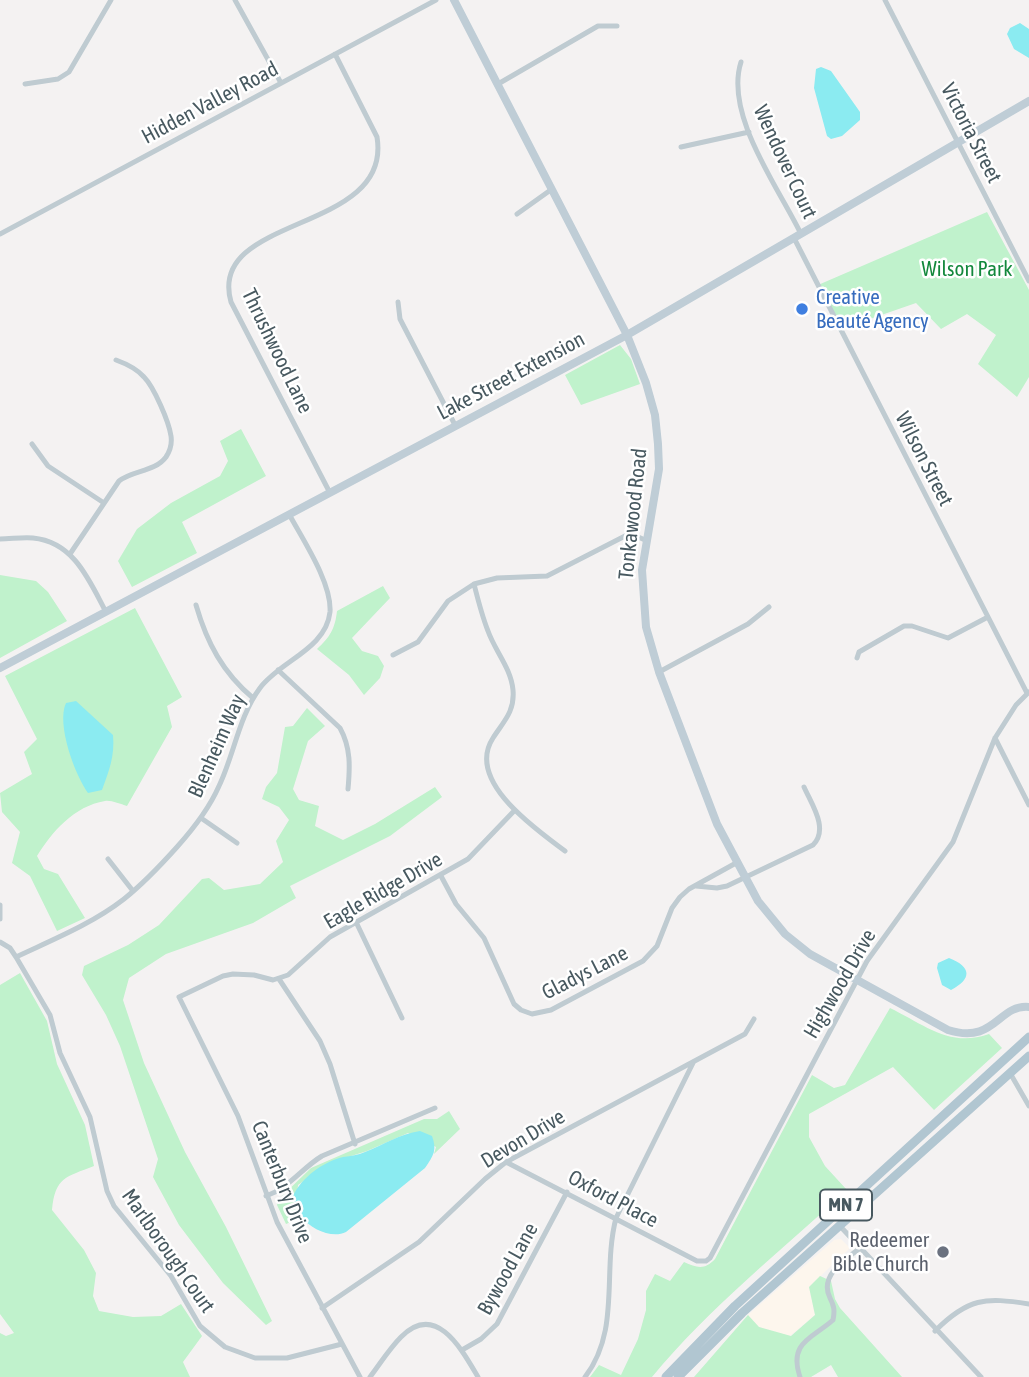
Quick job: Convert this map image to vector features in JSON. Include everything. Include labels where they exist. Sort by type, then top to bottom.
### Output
[{"type":"main road","name":"MN 7","points":[[666,1377],[735,1306],[1029,1037]]},
{"type":"main road","name":"MN 7","points":[[678,1377],[742,1313],[1029,1056]]},
{"type":"street","points":[[25,84],[58,79],[69,72],[111,0]]},
{"type":"street","points":[[235,0],[281,83]]},
{"type":"street","name":"Hidden Valley Road","points":[[0,233],[436,0]]},
{"type":"street","name":"Tonkawood Road","points":[[454,0],[627,335],[646,383],[655,415],[659,469],[642,570],[646,627],[659,672],[708,804],[745,879],[763,910],[780,930],[810,954],[948,1030],[962,1034],[985,1030],[1016,1008],[1029,1007]]},
{"type":"street","name":"Victoria Street","points":[[885,0],[1029,281]]},
{"type":"street","points":[[498,84],[598,26],[617,26]]},
{"type":"street","name":"Thrushwood Lane","points":[[330,493],[231,302],[228,283],[233,264],[248,250],[349,198],[368,182],[374,172],[379,149],[377,137],[335,54]]},
{"type":"street","name":"Wendover Court","points":[[741,62],[737,76],[738,93],[748,132],[798,237]]},
{"type":"street","name":"Lake Street Extension","points":[[0,668],[627,335],[1029,101]]},
{"type":"street","points":[[681,147],[748,132]]},
{"type":"street","points":[[517,214],[552,189]]},
{"type":"street","name":"Wilson Street","points":[[798,237],[1028,692]]},
{"type":"street","points":[[398,302],[400,319],[455,425]]},
{"type":"street","points":[[70,554],[119,481],[164,459],[171,444],[169,428],[146,379],[116,360]]},
{"type":"street","points":[[32,444],[48,466],[104,503]]},
{"type":"street","name":"Blenheim Way","points":[[16,957],[105,912],[157,870],[201,818],[219,787],[253,698],[270,676],[323,633],[330,615],[328,594],[289,514]]},
{"type":"street","points":[[393,655],[418,642],[448,601],[474,584],[497,578],[547,576],[625,536],[636,536],[645,541]]},
{"type":"street","points":[[0,539],[35,538],[58,546],[70,554],[85,572],[106,612]]},
{"type":"street","points":[[474,584],[489,634],[512,681],[513,703],[510,714],[492,739],[486,755],[489,773],[514,811],[565,851]]},
{"type":"street","points":[[196,605],[208,642],[217,659],[253,698]]},
{"type":"street","points":[[659,672],[735,632],[769,607]]},
{"type":"street","points":[[857,657],[859,652],[904,626],[912,626],[948,638],[988,617]]},
{"type":"street","points":[[278,670],[340,729],[349,754],[348,789]]},
{"type":"street","name":"Highwood Drive","points":[[706,1261],[719,1243],[877,944],[953,842],[995,738],[1016,705],[1028,692]]},
{"type":"street","points":[[995,738],[1029,805]]},
{"type":"street","points":[[696,886],[722,888],[745,879],[817,841],[820,825],[804,787]]},
{"type":"street","name":"Eagle Ridge Drive","points":[[279,979],[295,971],[330,937],[468,859],[514,811]]},
{"type":"street","name":"Blenheim Way","points":[[201,818],[237,844]]},
{"type":"street","points":[[108,859],[133,891]]},
{"type":"street","name":"Gladys Lane","points":[[441,876],[456,904],[489,946],[511,999],[519,1009],[532,1014],[551,1010],[643,961],[660,940],[676,901],[684,892],[736,863]]},
{"type":"street","points":[[0,905],[0,919]]},
{"type":"street","points":[[356,922],[402,1017]]},
{"type":"street","name":"Marlborough Court","points":[[0,942],[10,948],[50,1015],[60,1053],[90,1118],[107,1191],[114,1206],[170,1276],[201,1326],[225,1347],[255,1358],[289,1358],[342,1344]]},
{"type":"street","name":"Canterbury Drive","points":[[279,979],[233,974],[223,976],[180,997],[238,1116],[276,1222],[360,1377]]},
{"type":"street","points":[[279,979],[320,1041],[355,1144]]},
{"type":"street","name":"Devon Drive","points":[[322,1308],[419,1242],[506,1162],[746,1034],[754,1019]]},
{"type":"street","points":[[585,1377],[596,1362],[606,1331],[615,1218],[693,1063]]},
{"type":"street","points":[[1010,1073],[1029,1106]]},
{"type":"street","points":[[266,1196],[280,1191],[310,1163],[435,1108]]},
{"type":"street","name":"Oxford Place","points":[[506,1162],[696,1261],[706,1261]]},
{"type":"street","name":"Bywood Lane","points":[[462,1350],[481,1339],[497,1324],[567,1192]]},
{"type":"street","points":[[839,1225],[935,1331],[981,1377]]},
{"type":"street","points":[[800,1377],[797,1358],[803,1342],[833,1320],[835,1308],[827,1290],[830,1274],[859,1249]]},
{"type":"street","points":[[935,1331],[948,1317],[970,1303],[995,1299],[1029,1304]]},
{"type":"street","points":[[370,1377],[402,1336],[417,1327],[435,1326],[444,1330],[462,1350],[478,1377]]},
{"type":"shaded area","points":[[841,1239],[850,1248],[809,1287],[815,1315],[790,1336],[759,1327],[748,1315],[834,1240]]},
{"type":"green space","name":"Wilson Park","points":[[987,212],[1029,290],[1029,377],[1017,397],[978,364],[996,335],[967,314],[941,329],[916,303],[841,329],[818,285]]},
{"type":"green space","points":[[620,345],[631,359],[640,384],[581,405],[565,375]]},
{"type":"green space","points":[[241,429],[266,476],[182,522],[197,553],[132,587],[118,561],[137,529],[171,503],[220,476],[228,461],[220,441]]},
{"type":"green space","points":[[0,575],[36,581],[48,592],[67,621],[0,658]]},
{"type":"green space","points":[[383,586],[390,598],[352,638],[362,651],[378,656],[384,666],[380,678],[364,695],[349,675],[317,649],[331,632],[337,611]]},
{"type":"green space","points":[[135,608],[182,697],[167,706],[172,727],[127,806],[107,801],[83,808],[57,829],[37,856],[44,869],[58,874],[85,918],[57,931],[30,876],[12,863],[20,832],[2,812],[0,793],[32,774],[24,752],[37,739],[5,676]]},
{"type":"green space","points":[[307,708],[325,726],[308,741],[293,789],[299,800],[319,806],[315,826],[343,840],[375,824],[435,787],[442,797],[390,836],[290,886],[296,898],[253,923],[166,954],[129,978],[123,1000],[144,1063],[185,1152],[226,1227],[272,1321],[266,1325],[223,1283],[179,1225],[153,1177],[158,1159],[120,1046],[106,1015],[82,975],[84,966],[128,945],[159,925],[202,879],[209,878],[224,890],[260,884],[283,862],[276,841],[289,820],[279,807],[262,799],[266,787],[277,773],[285,727],[293,726]]},
{"type":"green space","points":[[20,973],[47,1021],[57,1064],[85,1125],[94,1166],[69,1176],[59,1184],[52,1210],[84,1250],[96,1273],[93,1296],[99,1311],[133,1317],[161,1316],[181,1304],[202,1336],[183,1362],[190,1377],[0,1377],[0,1333],[6,1336],[14,1333],[0,1314],[0,985]]},
{"type":"green space","points":[[890,1008],[938,1033],[962,1038],[989,1034],[1002,1048],[934,1110],[893,1067],[809,1114],[809,1137],[825,1166],[847,1190],[697,1327],[652,1377],[590,1377],[599,1365],[621,1375],[638,1339],[646,1310],[646,1291],[655,1274],[670,1281],[684,1262],[701,1267],[715,1259],[812,1075],[834,1088],[845,1085]]},
{"type":"green space","points":[[449,1111],[460,1129],[434,1154],[436,1147],[408,1133],[367,1151],[329,1163],[298,1185],[296,1209],[301,1218],[286,1224],[277,1205],[279,1199],[311,1168],[424,1119],[437,1119]]},
{"type":"green space","points":[[820,1276],[831,1281],[840,1308],[902,1377],[838,1377],[831,1365],[811,1377],[694,1377],[748,1315],[759,1327],[791,1336],[815,1315],[809,1287]]},
{"type":"water","points":[[1020,23],[1029,29],[1029,58],[1014,49],[1007,34],[1010,28]]},
{"type":"water","points":[[821,67],[831,71],[860,112],[860,120],[842,136],[831,139],[827,136],[814,88],[816,69]]},
{"type":"water","points":[[76,701],[113,735],[112,757],[102,790],[88,793],[68,749],[63,723],[66,703]]},
{"type":"water","points":[[949,958],[962,965],[966,973],[963,982],[951,990],[942,985],[937,968],[938,963]]},
{"type":"water","points":[[420,1131],[432,1136],[434,1145],[432,1156],[425,1168],[346,1232],[322,1232],[299,1215],[293,1196],[314,1171],[335,1159],[362,1153]]},
{"type":"place","name":"Creative Beauté Agency","points":[[802,309]]},
{"type":"place","name":"Redeemer Bible Church","points":[[943,1252]]}]
